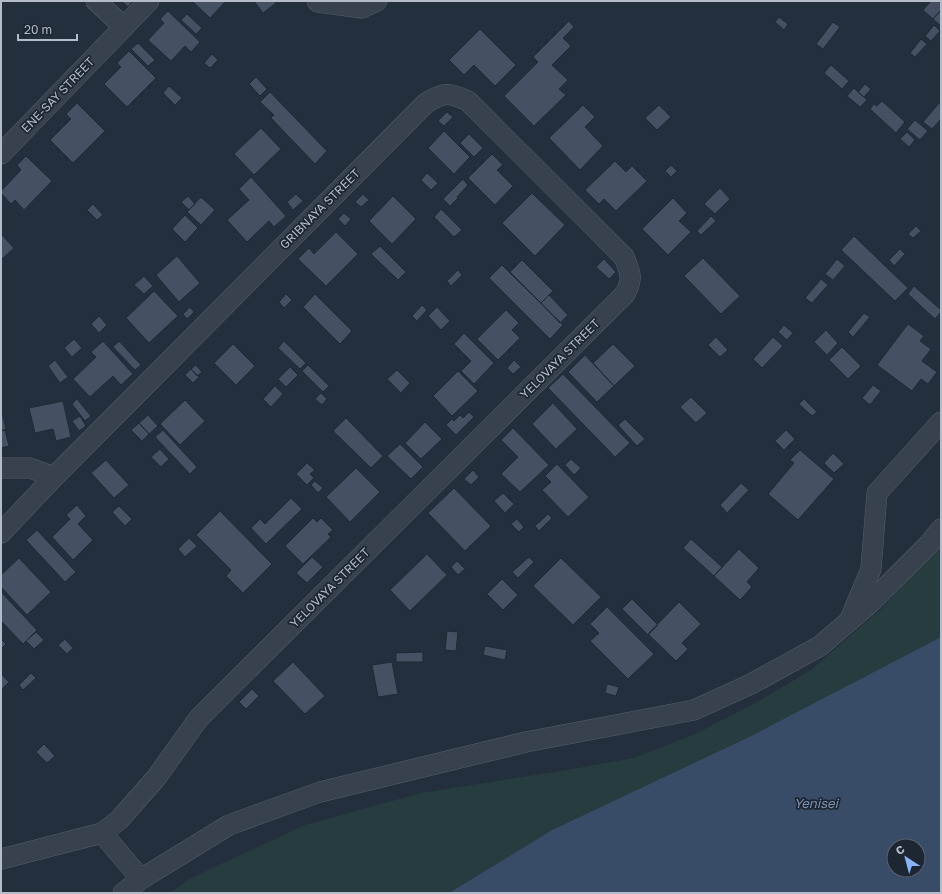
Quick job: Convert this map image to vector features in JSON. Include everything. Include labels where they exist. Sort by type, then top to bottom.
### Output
[{"type":"street","points":[[96,1],[124,27]]},
{"type":"street","name":"ENE-SAY STREET","points":[[1,154],[149,1]]},
{"type":"street","points":[[317,1],[362,8],[377,1]]},
{"type":"street","name":"GRIBNAYA STREET","points":[[1,533],[54,477],[426,103],[439,95],[454,95],[468,101],[624,257],[631,271]]},
{"type":"street","name":"YELOVAYA STREET","points":[[1,859],[102,833],[119,820],[156,778],[199,718],[624,294],[630,284],[631,271]]},
{"type":"street","points":[[850,621],[870,569],[877,493],[941,422]]},
{"type":"street","points":[[1,468],[30,468],[54,477]]},
{"type":"street","points":[[123,893],[141,879],[229,825],[320,792],[526,742],[694,710],[751,684],[820,646],[868,605],[929,544],[941,529]]},
{"type":"street","points":[[102,833],[141,879]]},
{"type":"green space","points":[[941,543],[941,637],[749,737],[552,830],[449,893],[170,893],[189,879],[305,825],[421,793],[633,758],[693,735],[752,705],[811,670],[881,609]]},
{"type":"water","name":"Yenisei","points":[[941,637],[941,893],[449,893],[552,830],[749,737]]},
{"type":"building","points":[[122,1],[133,1],[128,7]]},
{"type":"building","points":[[192,1],[226,1],[210,18]]},
{"type":"building","points":[[254,1],[274,1],[276,3],[263,13]]},
{"type":"building","points":[[931,1],[941,2],[941,10],[933,19],[923,10]]},
{"type":"building","points":[[941,10],[941,26],[933,19]]},
{"type":"building","points":[[168,11],[200,42],[191,52],[185,46],[171,61],[148,40],[164,23],[160,19]]},
{"type":"building","points":[[187,14],[202,28],[196,34],[181,20]]},
{"type":"building","points":[[779,17],[788,24],[784,30],[775,22]]},
{"type":"building","points":[[569,21],[574,27],[563,38],[571,46],[552,65],[568,80],[559,89],[566,95],[534,126],[504,96],[538,62],[533,57]]},
{"type":"building","points":[[833,22],[840,27],[823,49],[816,44]]},
{"type":"building","points":[[934,25],[940,31],[931,41],[925,36]]},
{"type":"building","points":[[480,29],[516,65],[495,86],[474,65],[464,75],[449,60]]},
{"type":"building","points":[[921,39],[927,44],[915,57],[910,53]]},
{"type":"building","points":[[138,43],[155,60],[148,66],[131,49]]},
{"type":"building","points":[[129,51],[156,78],[127,107],[104,84],[121,67],[117,63]]},
{"type":"building","points":[[212,54],[218,60],[210,68],[204,63]]},
{"type":"building","points":[[831,65],[849,81],[842,89],[824,73]]},
{"type":"building","points":[[256,77],[267,89],[260,96],[249,84]]},
{"type":"building","points":[[865,84],[871,89],[864,97],[858,92]]},
{"type":"building","points":[[169,86],[182,98],[175,105],[163,93]]},
{"type":"building","points":[[854,88],[867,100],[860,107],[847,96]]},
{"type":"building","points":[[270,92],[327,151],[315,164],[271,118],[274,115],[260,102]]},
{"type":"building","points":[[882,101],[905,122],[896,133],[870,109],[874,104],[877,106]]},
{"type":"building","points":[[940,102],[941,119],[932,129],[923,122]]},
{"type":"building","points":[[77,103],[105,131],[73,163],[50,140],[71,119],[66,114]]},
{"type":"building","points":[[583,105],[595,117],[585,127],[603,146],[580,170],[549,138]]},
{"type":"building","points":[[659,105],[671,117],[657,130],[645,118]]},
{"type":"building","points":[[447,112],[453,117],[444,126],[438,121]]},
{"type":"building","points":[[915,120],[928,131],[920,140],[907,129]]},
{"type":"building","points":[[261,128],[281,149],[254,175],[234,154]]},
{"type":"building","points":[[444,131],[470,157],[454,174],[428,148]]},
{"type":"building","points":[[907,132],[915,140],[909,147],[900,139]]},
{"type":"building","points":[[469,134],[483,148],[474,157],[460,143]]},
{"type":"building","points":[[492,154],[503,165],[497,170],[513,186],[495,205],[468,178]]},
{"type":"building","points":[[26,156],[52,181],[24,210],[15,200],[11,204],[1,193],[1,191],[21,170],[17,165]]},
{"type":"building","points":[[615,161],[626,172],[632,166],[647,181],[616,211],[604,199],[599,204],[585,190]]},
{"type":"building","points":[[671,165],[677,171],[671,177],[665,171]]},
{"type":"building","points":[[427,173],[438,183],[431,190],[421,180]]},
{"type":"building","points":[[251,177],[286,216],[274,227],[269,221],[247,242],[227,220],[249,200],[239,189]]},
{"type":"building","points":[[463,179],[468,185],[450,206],[443,199]]},
{"type":"building","points":[[720,188],[730,199],[715,214],[704,204]]},
{"type":"building","points":[[532,193],[565,225],[535,256],[502,223]]},
{"type":"building","points":[[296,194],[303,201],[293,210],[287,202]]},
{"type":"building","points":[[363,194],[369,200],[361,207],[355,202]]},
{"type":"building","points":[[188,196],[195,204],[189,210],[181,202]]},
{"type":"building","points":[[393,196],[416,219],[392,244],[369,221]]},
{"type":"building","points":[[201,197],[215,210],[201,225],[187,212]]},
{"type":"building","points":[[673,198],[687,213],[679,221],[691,232],[668,255],[642,229]]},
{"type":"building","points":[[93,204],[103,215],[97,220],[87,210]]},
{"type":"building","points":[[441,209],[462,230],[454,237],[434,217]]},
{"type":"building","points":[[344,213],[351,219],[345,226],[338,219]]},
{"type":"building","points":[[185,215],[198,228],[185,242],[172,229]]},
{"type":"building","points":[[711,216],[716,221],[701,235],[697,231]]},
{"type":"building","points":[[916,226],[921,231],[913,238],[908,234]]},
{"type":"building","points":[[336,232],[358,254],[326,286],[298,259],[309,248],[314,254]]},
{"type":"building","points":[[1,234],[14,248],[1,260]]},
{"type":"building","points":[[854,236],[908,288],[895,301],[841,250]]},
{"type":"building","points":[[380,246],[406,272],[398,280],[371,254]]},
{"type":"building","points":[[900,249],[905,254],[894,266],[889,260]]},
{"type":"building","points":[[177,256],[200,283],[179,302],[156,275]]},
{"type":"building","points":[[703,258],[740,296],[721,314],[684,276]]},
{"type":"building","points":[[604,259],[616,272],[609,279],[596,267]]},
{"type":"building","points":[[837,259],[845,266],[833,280],[825,274]]},
{"type":"building","points":[[522,260],[553,291],[541,303],[510,272]]},
{"type":"building","points":[[502,265],[563,325],[550,339],[489,278]]},
{"type":"building","points":[[458,270],[462,275],[451,286],[447,281]]},
{"type":"building","points":[[144,276],[153,286],[144,294],[134,285]]},
{"type":"building","points":[[821,279],[828,285],[812,303],[805,298]]},
{"type":"building","points":[[914,286],[941,310],[935,319],[908,294]]},
{"type":"building","points":[[154,291],[178,316],[149,343],[126,318]]},
{"type":"building","points":[[286,294],[292,300],[284,308],[279,302]]},
{"type":"building","points":[[315,294],[352,331],[340,344],[303,307]]},
{"type":"building","points":[[549,295],[568,315],[560,323],[541,303]]},
{"type":"building","points":[[422,305],[427,310],[417,321],[412,316]]},
{"type":"building","points":[[190,307],[194,312],[187,319],[183,314]]},
{"type":"building","points":[[437,307],[450,321],[441,330],[428,316]]},
{"type":"building","points":[[506,310],[519,323],[512,330],[520,338],[498,360],[477,339]]},
{"type":"building","points":[[864,313],[870,317],[853,337],[848,332]]},
{"type":"building","points":[[99,316],[107,325],[99,333],[91,324]]},
{"type":"building","points":[[908,324],[924,336],[920,341],[931,349],[922,361],[937,372],[928,384],[921,379],[912,391],[877,365]]},
{"type":"building","points":[[784,325],[793,333],[787,340],[778,332]]},
{"type":"building","points":[[826,330],[838,343],[827,355],[814,342]]},
{"type":"building","points":[[464,333],[494,363],[474,384],[461,371],[471,361],[454,344]]},
{"type":"building","points":[[716,337],[728,350],[720,357],[708,345]]},
{"type":"building","points":[[773,337],[783,346],[762,368],[753,359]]},
{"type":"building","points":[[74,339],[82,348],[72,357],[64,348]]},
{"type":"building","points":[[103,341],[133,374],[121,385],[113,376],[90,397],[73,379],[96,357],[91,352]]},
{"type":"building","points":[[119,341],[141,365],[135,370],[113,347]]},
{"type":"building","points":[[284,341],[306,363],[300,369],[278,348]]},
{"type":"building","points":[[233,344],[255,366],[236,385],[214,363]]},
{"type":"building","points":[[613,344],[635,366],[614,386],[593,363]]},
{"type":"building","points":[[842,347],[861,366],[848,379],[829,360]]},
{"type":"building","points":[[585,355],[614,386],[597,402],[568,372]]},
{"type":"building","points":[[55,360],[68,377],[60,383],[48,366]]},
{"type":"building","points":[[514,360],[521,367],[513,374],[507,368]]},
{"type":"building","points":[[196,365],[202,372],[197,376],[191,369]]},
{"type":"building","points":[[308,365],[329,386],[323,392],[302,371]]},
{"type":"building","points":[[290,367],[298,375],[286,387],[278,379]]},
{"type":"building","points":[[191,369],[199,377],[193,383],[185,375]]},
{"type":"building","points":[[397,370],[410,383],[401,393],[387,379]]},
{"type":"building","points":[[458,371],[478,391],[452,416],[433,396]]},
{"type":"building","points":[[563,374],[630,443],[615,457],[548,388]]},
{"type":"building","points":[[873,385],[881,391],[870,405],[862,398]]},
{"type":"building","points":[[275,386],[283,394],[271,407],[263,399]]},
{"type":"building","points":[[321,393],[327,399],[322,405],[315,399]]},
{"type":"building","points":[[691,397],[707,413],[696,423],[680,407]]},
{"type":"building","points":[[77,399],[91,416],[85,421],[72,404]]},
{"type":"building","points":[[804,399],[817,412],[812,416],[799,404]]},
{"type":"building","points":[[185,400],[205,421],[180,445],[160,424]]},
{"type":"building","points":[[63,401],[71,437],[56,441],[53,429],[35,433],[29,408]]},
{"type":"building","points":[[553,403],[577,429],[556,449],[532,424]]},
{"type":"building","points":[[1,409],[6,429],[1,431]]},
{"type":"building","points":[[469,412],[474,417],[456,435],[446,425],[452,419],[454,421],[460,415],[463,418]]},
{"type":"building","points":[[148,415],[158,426],[149,434],[139,423]]},
{"type":"building","points":[[80,416],[86,426],[79,431],[72,421]]},
{"type":"building","points":[[346,418],[383,456],[371,468],[333,431]]},
{"type":"building","points":[[625,419],[645,439],[637,446],[618,425]]},
{"type":"building","points":[[425,422],[442,439],[421,459],[405,443]]},
{"type":"building","points":[[139,423],[149,434],[142,441],[131,430]]},
{"type":"building","points":[[513,428],[549,465],[520,492],[501,474],[518,457],[501,440]]},
{"type":"building","points":[[5,430],[9,446],[1,448],[1,431]]},
{"type":"building","points":[[163,430],[197,467],[190,474],[155,437]]},
{"type":"building","points":[[786,430],[795,439],[784,450],[775,441]]},
{"type":"building","points":[[400,444],[423,467],[411,479],[387,456]]},
{"type":"building","points":[[160,449],[169,459],[161,467],[151,457]]},
{"type":"building","points":[[800,450],[834,479],[798,520],[768,494],[794,463],[790,460]]},
{"type":"building","points":[[833,453],[844,464],[834,473],[824,463]]},
{"type":"building","points":[[571,459],[581,468],[574,475],[565,465]]},
{"type":"building","points":[[106,460],[129,485],[114,498],[91,473]]},
{"type":"building","points":[[307,463],[315,470],[310,474],[314,478],[307,485],[296,474]]},
{"type":"building","points":[[557,464],[589,497],[568,517],[542,490],[551,482],[545,476]]},
{"type":"building","points":[[356,468],[380,492],[350,522],[326,497]]},
{"type":"building","points":[[473,470],[479,477],[471,485],[464,479]]},
{"type":"building","points":[[315,481],[323,488],[318,493],[311,485]]},
{"type":"building","points":[[741,483],[749,490],[727,513],[720,505]]},
{"type":"building","points":[[454,488],[491,526],[465,551],[428,513]]},
{"type":"building","points":[[503,493],[514,504],[505,513],[494,501]]},
{"type":"building","points":[[291,498],[302,509],[266,544],[251,528],[260,519],[265,524]]},
{"type":"building","points":[[77,505],[86,516],[78,524],[93,540],[73,560],[52,537],[70,519],[66,515]]},
{"type":"building","points":[[119,506],[132,519],[125,526],[112,512]]},
{"type":"building","points":[[220,511],[272,564],[243,593],[226,576],[231,570],[196,535]]},
{"type":"building","points":[[548,514],[552,518],[539,531],[535,526]]},
{"type":"building","points":[[313,518],[317,522],[321,518],[333,530],[328,534],[331,537],[303,564],[285,546]]},
{"type":"building","points":[[517,519],[524,527],[519,532],[511,524]]},
{"type":"building","points":[[37,530],[76,572],[65,582],[26,540]]},
{"type":"building","points":[[189,538],[197,546],[185,557],[178,549]]},
{"type":"building","points":[[691,539],[722,567],[714,576],[683,548]]},
{"type":"building","points":[[739,549],[759,568],[747,582],[752,587],[740,600],[714,576]]},
{"type":"building","points":[[427,554],[447,575],[410,611],[390,590]]},
{"type":"building","points":[[312,557],[323,567],[307,583],[296,573]]},
{"type":"building","points":[[529,557],[534,562],[518,578],[512,572]]},
{"type":"building","points":[[19,558],[51,592],[27,615],[1,587],[1,575]]},
{"type":"building","points":[[561,558],[601,597],[573,625],[533,586]]},
{"type":"building","points":[[457,561],[465,569],[458,575],[451,567]]},
{"type":"building","points":[[502,579],[518,595],[503,610],[487,594]]},
{"type":"building","points":[[1,592],[37,630],[23,644],[1,621]]},
{"type":"building","points":[[632,599],[658,625],[648,635],[622,609]]},
{"type":"building","points":[[679,602],[701,624],[682,643],[688,649],[676,661],[648,634]]},
{"type":"building","points":[[607,607],[654,654],[628,679],[590,641],[599,633],[590,624]]},
{"type":"building","points":[[447,631],[458,632],[456,651],[445,650]]},
{"type":"building","points":[[36,632],[44,640],[34,649],[26,641]]},
{"type":"building","points":[[1,639],[6,644],[1,649]]},
{"type":"building","points":[[65,639],[73,648],[67,654],[58,645]]},
{"type":"building","points":[[485,646],[507,650],[505,660],[483,655]]},
{"type":"building","points":[[423,652],[423,662],[396,662],[396,653]]},
{"type":"building","points":[[293,662],[325,696],[305,714],[273,681]]},
{"type":"building","points":[[392,662],[398,694],[378,697],[372,665]]},
{"type":"building","points":[[31,673],[36,678],[23,690],[19,685]]},
{"type":"building","points":[[1,674],[9,682],[1,690]]},
{"type":"building","points":[[607,684],[619,687],[616,696],[605,693]]},
{"type":"building","points":[[252,689],[259,696],[246,709],[239,702]]},
{"type":"building","points":[[44,744],[55,756],[47,763],[36,752]]}]
